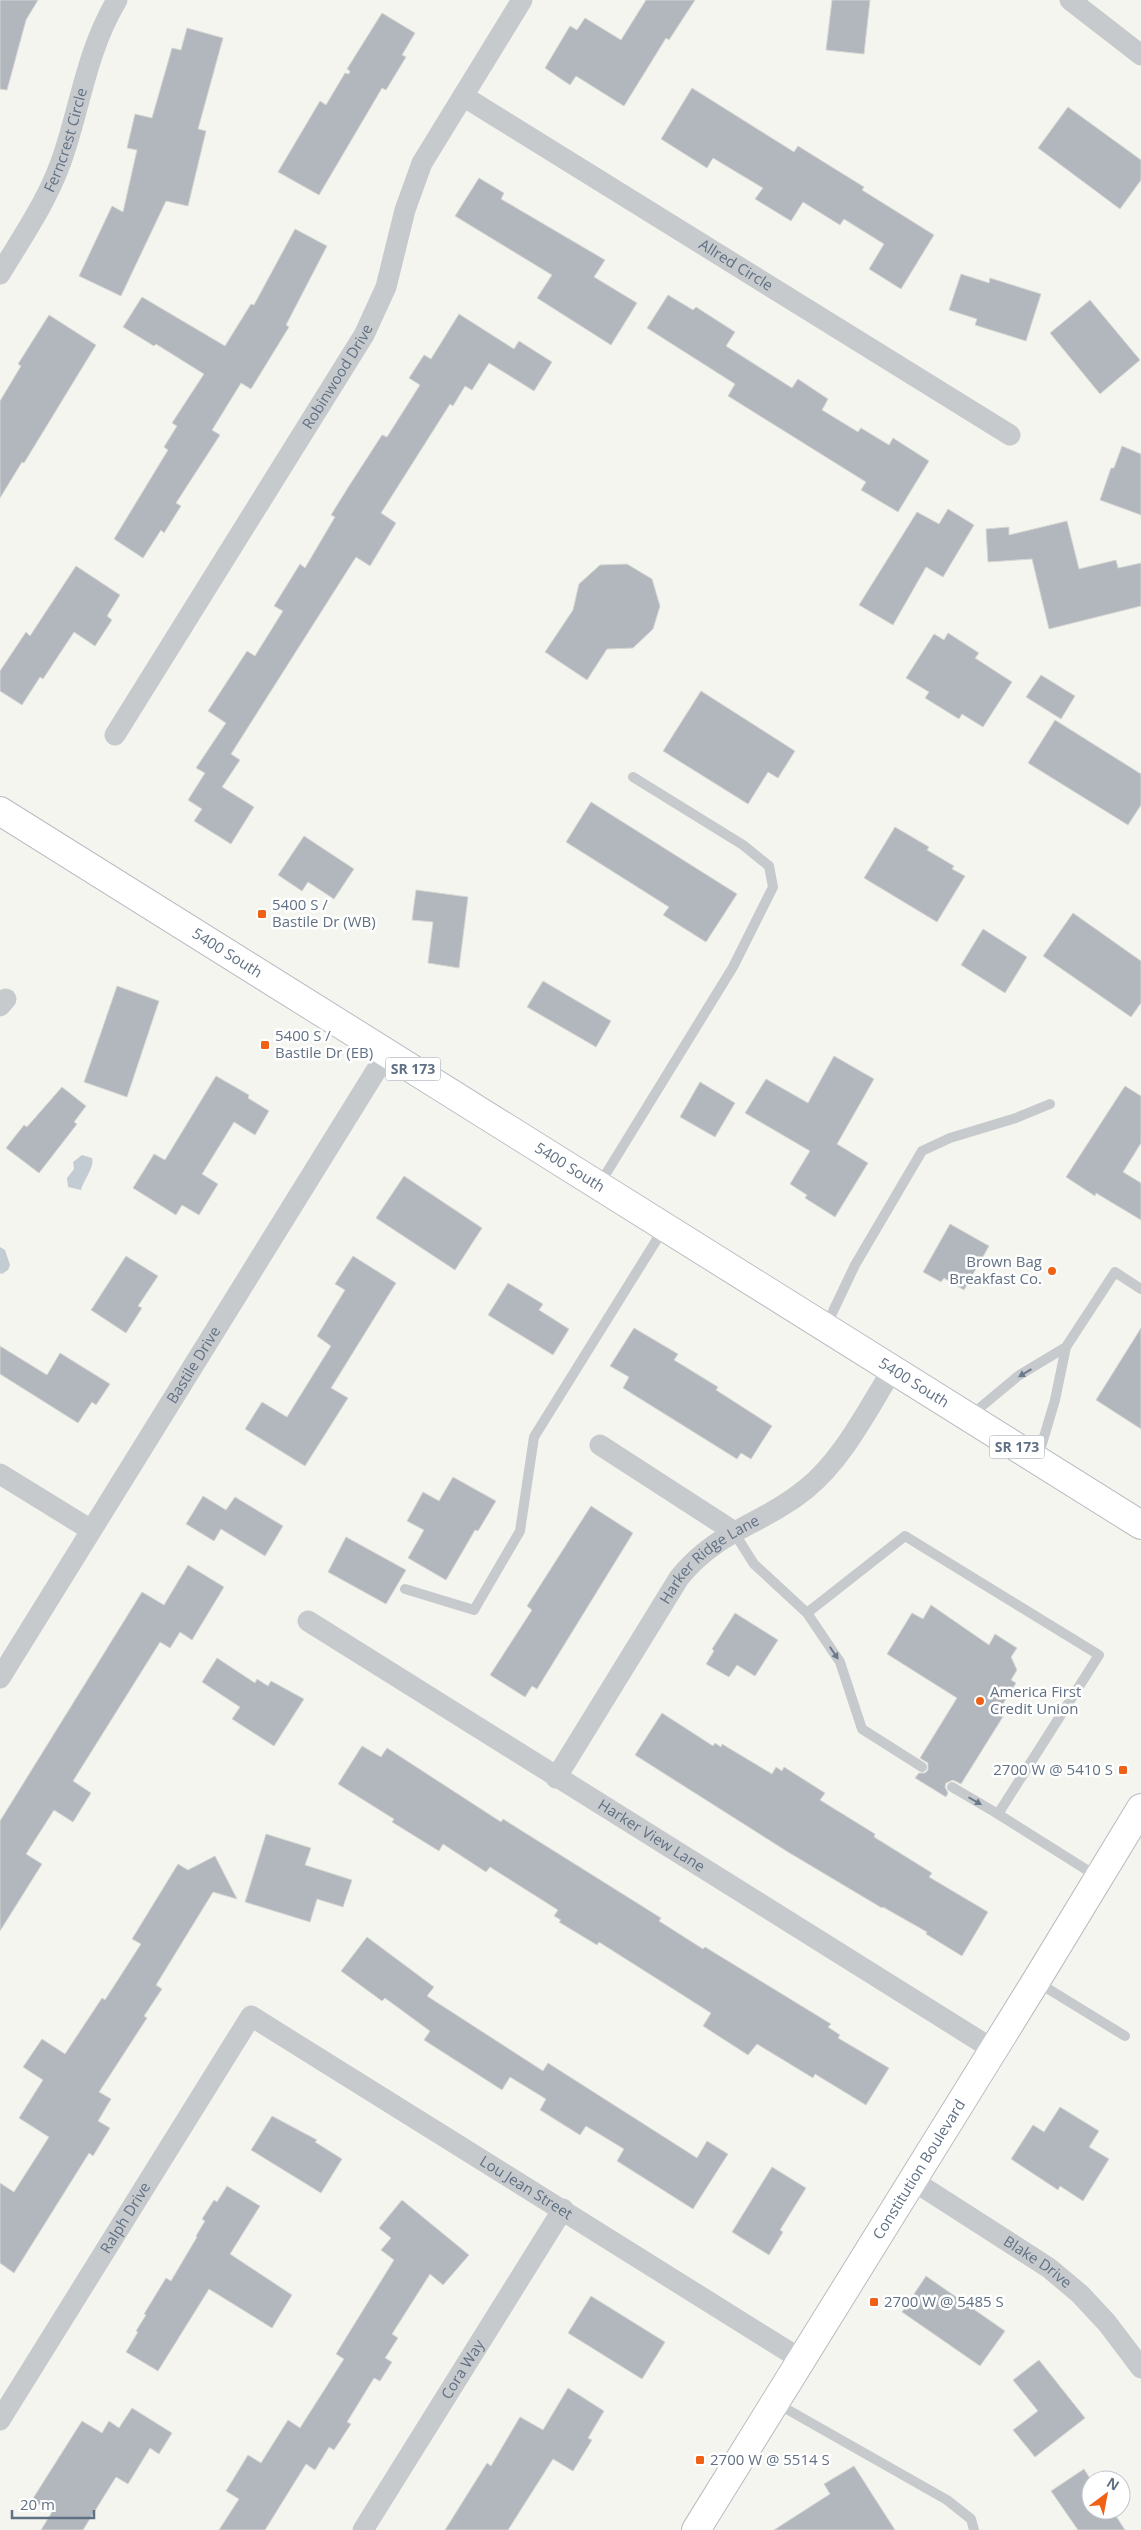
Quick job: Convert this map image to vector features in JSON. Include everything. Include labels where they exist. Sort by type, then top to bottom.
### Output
[{"type":"main road","name":"5400 South","points":[[0,811],[1141,1525]]},
{"type":"main road","name":"Constitution Boulevard","points":[[696,2530],[994,2050],[1141,1808]]},
{"type":"street","name":"Ferncrest Circle","points":[[0,274],[52,188],[66,150],[91,55],[117,0]]},
{"type":"street","name":"Robinwood Drive","points":[[115,735],[364,335],[386,287],[405,210],[422,163],[522,0]]},
{"type":"street","points":[[1070,0],[1141,55]]},
{"type":"street","name":"Allred Circle","points":[[463,96],[1010,435]]},
{"type":"street","name":"Bastile Drive","points":[[0,1678],[387,1053]]},
{"type":"street","name":"Harker Ridge Lane","points":[[556,1778],[679,1578],[692,1562],[712,1544],[780,1507],[806,1489],[831,1466],[893,1369]]},
{"type":"street","points":[[600,1445],[733,1531]]},
{"type":"street","points":[[0,1474],[91,1530]]},
{"type":"street","name":"Harker View Lane","points":[[308,1621],[556,1778],[994,2050]]},
{"type":"street","name":"Lou Jean Street","points":[[252,2016],[802,2360]]},
{"type":"street","name":"Ralph Drive","points":[[0,2420],[252,2016]]},
{"type":"street","name":"Blake Drive","points":[[912,2180],[1050,2268],[1080,2294],[1108,2323],[1141,2368]]},
{"type":"street","name":"Cora Way","points":[[364,2530],[563,2210]]},
{"type":"lane","points":[[599,1186],[733,967],[773,887],[769,866],[743,845],[633,777]]},
{"type":"lane","points":[[826,1327],[855,1265],[922,1151],[950,1138],[1016,1118],[1050,1104]]},
{"type":"lane","points":[[405,1589],[474,1610],[520,1531],[534,1437],[665,1227]]},
{"type":"lane","points":[[1037,1460],[1055,1400],[1066,1348],[1115,1272],[1141,1289]]},
{"type":"lane","points":[[969,1417],[1018,1376],[1066,1348]]},
{"type":"lane","points":[[733,1531],[754,1564],[807,1613],[840,1662],[862,1729],[922,1768]]},
{"type":"lane","points":[[807,1613],[905,1536],[1099,1655],[998,1814]]},
{"type":"lane","points":[[952,1787],[1099,1878]]},
{"type":"lane","points":[[1036,1981],[1125,2036]]},
{"type":"lane","points":[[775,2402],[947,2500],[971,2519],[974,2530]]},
{"type":"shaded area","points":[[82,1155],[92,1158],[92,1162],[81,1190],[68,1187],[67,1178],[74,1169],[73,1162]]},
{"type":"shaded area","points":[[0,1247],[5,1250],[10,1265],[8,1270],[2,1274],[0,1273]]},
{"type":"building","points":[[0,0],[38,0],[26,20],[7,90],[0,89]]},
{"type":"building","points":[[646,0],[695,0],[669,40],[666,38],[624,106],[576,76],[570,85],[545,68],[570,26],[577,30],[585,18],[621,40]]},
{"type":"building","points":[[832,0],[870,0],[864,54],[826,50]]},
{"type":"building","points":[[382,13],[415,33],[402,55],[406,57],[386,90],[382,88],[319,195],[278,172],[320,101],[326,105],[345,73],[349,74],[350,71],[347,69]]},
{"type":"building","points":[[187,28],[223,38],[198,129],[206,131],[188,206],[166,201],[121,296],[79,276],[112,206],[123,212],[137,150],[127,148],[135,114],[152,118],[172,48],[181,50]]},
{"type":"building","points":[[692,88],[794,152],[798,146],[864,187],[862,190],[934,235],[901,289],[869,269],[884,244],[844,219],[840,225],[803,202],[791,221],[755,199],[763,188],[713,158],[707,168],[661,139]]},
{"type":"building","points":[[1068,107],[1141,160],[1141,180],[1120,209],[1038,148]]},
{"type":"building","points":[[479,178],[504,193],[501,199],[605,260],[594,277],[637,303],[611,345],[537,298],[552,275],[455,216]]},
{"type":"building","points":[[295,229],[327,246],[286,325],[289,327],[251,389],[241,383],[212,430],[220,435],[176,503],[181,506],[164,533],[161,530],[143,558],[114,539],[168,450],[164,447],[177,426],[172,423],[204,374],[156,344],[154,346],[123,327],[142,297],[225,346],[251,304],[254,305]]},
{"type":"building","points":[[961,274],[989,283],[990,278],[1041,294],[1026,341],[975,325],[977,319],[949,310]]},
{"type":"building","points":[[668,295],[693,310],[696,307],[735,332],[726,346],[792,388],[798,379],[828,399],[822,410],[858,432],[861,428],[889,445],[893,438],[929,461],[898,512],[861,490],[866,482],[728,396],[735,384],[647,328]]},
{"type":"building","points":[[1090,300],[1140,360],[1100,394],[1050,333]]},
{"type":"building","points":[[459,314],[514,349],[519,341],[552,362],[534,391],[489,363],[472,390],[465,386],[453,406],[450,404],[381,513],[396,523],[370,566],[356,557],[231,754],[240,760],[222,787],[254,807],[231,844],[194,821],[202,809],[188,800],[205,773],[196,768],[226,723],[208,711],[247,651],[255,656],[283,611],[274,606],[300,564],[305,568],[335,517],[331,515],[349,486],[382,435],[387,437],[420,385],[409,378],[424,355],[431,359]]},
{"type":"building","points":[[49,315],[96,345],[24,463],[22,462],[0,498],[0,401],[21,366],[18,364]]},
{"type":"building","points":[[1122,446],[1141,454],[1141,515],[1100,500],[1111,468],[1114,468]]},
{"type":"building","points":[[948,509],[974,525],[943,577],[926,567],[893,625],[859,605],[917,512],[939,524]]},
{"type":"building","points":[[1067,521],[1079,569],[1116,560],[1118,568],[1141,563],[1141,606],[1049,629],[1032,559],[988,562],[986,529],[1009,527],[1009,535]]},
{"type":"building","points":[[627,564],[652,579],[660,606],[653,629],[633,648],[607,649],[587,680],[545,652],[573,610],[579,584],[600,565]]},
{"type":"building","points":[[76,566],[120,595],[107,616],[112,620],[95,646],[74,632],[43,679],[40,677],[22,705],[0,691],[0,671],[26,632],[30,636]]},
{"type":"building","points":[[948,633],[979,653],[975,658],[1012,682],[983,727],[962,714],[959,719],[925,698],[929,692],[906,678],[934,634],[944,640]]},
{"type":"building","points":[[1041,675],[1075,696],[1061,719],[1026,697]]},
{"type":"building","points":[[701,691],[795,751],[778,778],[768,772],[748,804],[663,751]]},
{"type":"building","points":[[1055,720],[1141,774],[1141,805],[1128,825],[1028,763]]},
{"type":"building","points":[[591,802],[737,894],[706,942],[663,915],[669,907],[566,842]]},
{"type":"building","points":[[895,827],[929,847],[927,850],[954,866],[952,869],[965,876],[937,922],[864,878]]},
{"type":"building","points":[[304,836],[354,869],[334,899],[308,882],[302,891],[278,875]]},
{"type":"building","points":[[416,890],[468,897],[459,968],[428,963],[433,922],[412,920]]},
{"type":"building","points":[[1073,913],[1141,961],[1141,1003],[1131,1017],[1043,956]]},
{"type":"building","points":[[983,929],[1027,957],[1005,993],[961,965]]},
{"type":"building","points":[[543,981],[611,1021],[596,1047],[527,1007]]},
{"type":"building","points":[[117,986],[159,1001],[127,1097],[84,1082]]},
{"type":"building","points":[[834,1056],[874,1079],[837,1144],[868,1163],[835,1217],[805,1198],[807,1195],[790,1184],[810,1151],[745,1113],[766,1079],[808,1103]]},
{"type":"building","points":[[216,1076],[249,1095],[248,1098],[269,1111],[255,1135],[234,1122],[202,1174],[218,1184],[199,1215],[182,1205],[176,1215],[133,1188],[154,1154],[165,1160]]},
{"type":"building","points":[[700,1082],[735,1103],[715,1137],[680,1117]]},
{"type":"building","points":[[1125,1086],[1141,1096],[1141,1143],[1123,1172],[1141,1183],[1141,1220],[1096,1193],[1095,1196],[1066,1177]]},
{"type":"building","points":[[62,1087],[86,1106],[74,1122],[77,1124],[39,1173],[6,1148],[24,1125],[27,1127]]},
{"type":"building","points":[[404,1176],[482,1228],[455,1270],[376,1218]]},
{"type":"building","points":[[950,1224],[989,1246],[964,1290],[944,1278],[941,1282],[923,1272]]},
{"type":"building","points":[[126,1256],[158,1276],[138,1306],[142,1308],[126,1333],[91,1310]]},
{"type":"building","points":[[353,1256],[396,1283],[331,1388],[348,1398],[305,1466],[245,1429],[262,1402],[287,1417],[331,1346],[317,1336],[345,1290],[335,1284]]},
{"type":"building","points":[[508,1283],[543,1304],[539,1310],[569,1329],[553,1355],[488,1315]]},
{"type":"building","points":[[634,1328],[678,1354],[674,1360],[718,1387],[716,1390],[772,1426],[751,1459],[741,1453],[737,1459],[623,1388],[629,1377],[610,1366]]},
{"type":"building","points":[[1141,1328],[1141,1429],[1096,1400]]},
{"type":"building","points":[[0,1346],[47,1375],[60,1353],[110,1384],[96,1405],[92,1402],[78,1423],[0,1374]]},
{"type":"building","points":[[453,1477],[496,1501],[478,1531],[475,1530],[446,1580],[408,1558],[424,1530],[407,1521],[423,1492],[439,1501]]},
{"type":"building","points":[[203,1496],[226,1510],[235,1497],[283,1526],[265,1556],[221,1529],[214,1541],[186,1524]]},
{"type":"building","points":[[591,1506],[633,1533],[537,1689],[532,1686],[525,1697],[490,1675],[532,1610],[527,1606]]},
{"type":"building","points":[[346,1537],[406,1570],[386,1604],[328,1572]]},
{"type":"building","points":[[188,1565],[224,1587],[192,1640],[180,1632],[170,1648],[160,1642],[73,1781],[91,1793],[73,1822],[54,1810],[26,1854],[42,1864],[0,1931],[0,1821],[142,1592],[164,1605]]},
{"type":"building","name":"America First Credit Union","points":[[931,1605],[989,1645],[995,1634],[1017,1648],[1011,1657],[1017,1670],[1011,1680],[1016,1683],[1003,1704],[1009,1707],[961,1784],[953,1780],[946,1783],[945,1787],[948,1793],[946,1797],[915,1778],[919,1773],[925,1773],[928,1770],[928,1763],[920,1758],[957,1698],[887,1654],[912,1613],[923,1619]]},
{"type":"building","points":[[735,1613],[778,1640],[755,1676],[737,1665],[729,1677],[706,1664],[714,1651],[712,1649]]},
{"type":"building","points":[[217,1658],[255,1683],[257,1679],[268,1686],[271,1681],[304,1699],[274,1746],[232,1719],[240,1707],[202,1682]]},
{"type":"building","points":[[662,1713],[713,1746],[715,1743],[721,1747],[722,1744],[772,1774],[776,1767],[782,1771],[784,1767],[825,1793],[820,1800],[875,1834],[874,1837],[932,1873],[929,1877],[988,1912],[962,1956],[926,1934],[927,1932],[882,1908],[788,1852],[635,1755]]},
{"type":"building","points":[[362,1746],[381,1757],[387,1748],[501,1822],[503,1819],[661,1918],[659,1921],[703,1949],[705,1947],[831,2024],[828,2027],[840,2035],[838,2038],[889,2068],[866,2105],[815,2074],[813,2078],[757,2044],[748,2055],[703,2026],[711,2013],[599,1942],[597,1945],[559,1922],[561,1920],[554,1916],[558,1910],[490,1867],[486,1872],[443,1844],[439,1851],[392,1822],[394,1819],[338,1784]]},
{"type":"building","points":[[266,1834],[311,1848],[305,1865],[352,1880],[343,1907],[317,1899],[310,1922],[245,1902]]},
{"type":"building","points":[[215,1856],[237,1899],[213,1892],[156,1985],[162,1989],[144,2016],[147,2018],[99,2092],[111,2099],[98,2121],[110,2128],[93,2156],[89,2153],[14,2273],[0,2263],[0,2183],[14,2192],[49,2137],[19,2118],[43,2080],[23,2067],[42,2039],[65,2054],[102,1998],[105,2000],[141,1944],[132,1939],[178,1864],[188,1870]]},
{"type":"building","points":[[367,1937],[434,1987],[427,1996],[543,2071],[548,2063],[697,2158],[707,2141],[728,2154],[693,2209],[617,2161],[624,2149],[586,2126],[580,2135],[540,2110],[546,2099],[510,2077],[502,2090],[424,2040],[430,2031],[385,1998],[382,2001],[341,1971]]},
{"type":"building","points":[[1060,2107],[1099,2131],[1089,2147],[1109,2159],[1083,2201],[1060,2186],[1058,2190],[1011,2159],[1033,2125],[1044,2132]]},
{"type":"building","points":[[272,2116],[317,2140],[315,2142],[342,2159],[321,2193],[251,2150]]},
{"type":"building","points":[[772,2167],[806,2188],[780,2230],[783,2232],[769,2255],[732,2232]]},
{"type":"building","points":[[227,2186],[260,2206],[230,2254],[292,2295],[272,2328],[209,2289],[158,2371],[126,2352],[138,2332],[136,2331],[146,2315],[144,2314],[166,2278],[171,2281],[205,2221],[202,2219],[214,2200],[217,2202]]},
{"type":"building","points":[[402,2200],[469,2255],[443,2285],[430,2274],[392,2334],[398,2338],[385,2358],[392,2362],[380,2381],[374,2378],[347,2422],[351,2424],[334,2450],[329,2447],[315,2470],[306,2464],[265,2530],[219,2530],[239,2499],[226,2491],[248,2455],[261,2463],[288,2420],[300,2428],[344,2359],[336,2354],[394,2260],[381,2250],[391,2238],[379,2228]]},
{"type":"building","points":[[926,2276],[1005,2331],[980,2366],[902,2312]]},
{"type":"building","points":[[591,2296],[665,2342],[642,2379],[568,2333]]},
{"type":"building","points":[[1039,2360],[1085,2418],[1035,2457],[1013,2430],[1038,2411],[1013,2380]]},
{"type":"building","points":[[568,2388],[604,2411],[588,2438],[592,2440],[573,2471],[553,2459],[508,2530],[445,2530],[487,2463],[491,2466],[520,2417],[543,2430]]},
{"type":"building","points":[[132,2408],[172,2433],[159,2454],[150,2448],[128,2484],[116,2477],[83,2530],[41,2530],[52,2512],[32,2500],[82,2421],[102,2433],[109,2421],[119,2428]]},
{"type":"building","points":[[854,2466],[895,2530],[774,2530],[830,2494],[824,2484]]},
{"type":"building","points":[[1081,2471],[1081,2520],[1118,2520],[1125,2530],[1078,2530],[1051,2491]]},
{"type":"place","name":"5400 S / Bastile Dr (WB)","points":[[262,914]]},
{"type":"place","name":"5400 S / Bastile Dr (EB)","points":[[265,1045]]},
{"type":"place","name":"Brown Bag Breakfast Co.","points":[[1052,1271]]},
{"type":"place","name":"America First Credit Union","points":[[980,1701]]},
{"type":"place","name":"2700 W @ 5410 S","points":[[1123,1770]]},
{"type":"place","name":"2700 W @ 5485 S","points":[[874,2302]]},
{"type":"place","name":"2700 W @ 5514 S","points":[[700,2460]]}]
